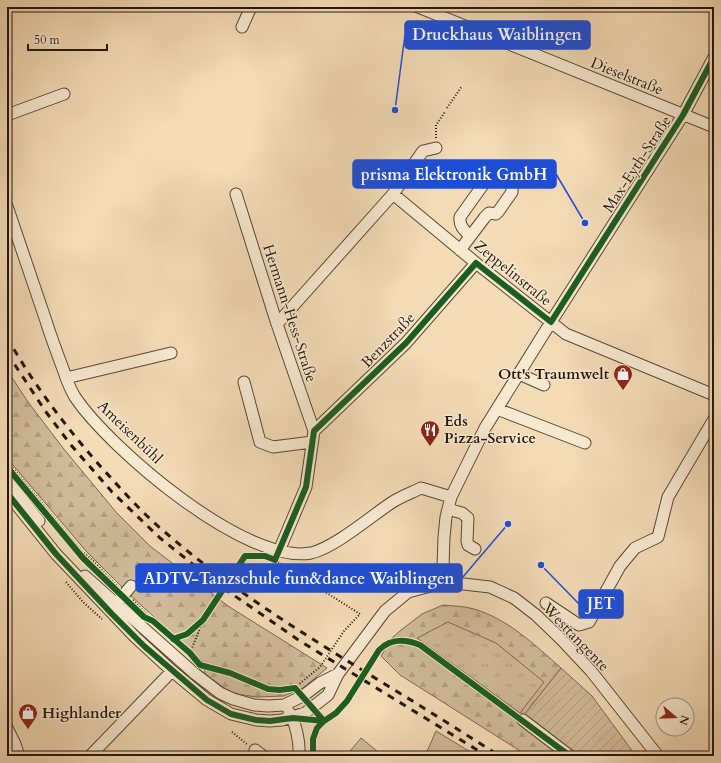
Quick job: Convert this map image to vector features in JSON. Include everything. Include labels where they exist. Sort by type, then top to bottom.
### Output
[{"type":"street","points":[[242,27],[251,7]]},
{"type":"street","name":"Dieselstraße","points":[[418,7],[714,127]]},
{"type":"street","name":"Max-Eyth-Straße","points":[[446,582],[443,567],[444,537],[451,497],[485,428],[683,115],[714,57]]},
{"type":"street","points":[[7,115],[64,94]]},
{"type":"street","points":[[277,324],[393,194],[423,151],[436,148]]},
{"type":"street","points":[[460,250],[489,213],[496,214],[512,192],[512,184],[498,175],[490,175],[460,217],[459,222],[462,228],[470,236]]},
{"type":"street","name":"Hermann-Hess-Straße","points":[[236,194],[277,324],[314,431],[306,487],[277,555]]},
{"type":"street","name":"Zeppelinstraße","points":[[393,194],[476,263],[566,334],[714,395]]},
{"type":"street","name":"Ameisenbühl","points":[[7,206],[66,378],[75,396],[95,422],[124,451],[158,480],[208,518],[277,555]]},
{"type":"street","name":"Benzstraße","points":[[314,431],[406,343],[476,263]]},
{"type":"street","points":[[66,378],[172,353]]},
{"type":"street","points":[[518,374],[544,385]]},
{"type":"street","points":[[244,382],[260,442],[273,447],[312,442]]},
{"type":"street","points":[[497,409],[585,443]]},
{"type":"street","points":[[546,603],[579,625],[589,622],[620,566],[635,548],[658,537],[668,497],[714,419]]},
{"type":"street","points":[[7,480],[75,565],[124,595],[194,673],[220,693],[244,703],[268,706],[284,705],[303,696],[338,674]]},
{"type":"street","points":[[277,555],[312,553],[330,546],[392,502],[421,488],[451,497]]},
{"type":"street","points":[[7,493],[56,554],[95,597],[135,637],[172,671],[207,700],[239,717],[265,721],[282,720],[305,713],[328,695],[338,674],[385,610],[408,592],[446,582]]},
{"type":"street","points":[[448,509],[462,513],[468,518],[467,541],[468,545],[475,549]]},
{"type":"street","name":"Westtangente","points":[[446,582],[490,587],[514,598],[536,615],[591,671],[658,756]]},
{"type":"street","points":[[90,756],[172,671]]},
{"type":"street","points":[[284,705],[292,718],[297,735],[299,756]]},
{"type":"street","points":[[523,720],[570,756]]},
{"type":"street","points":[[7,728],[19,756]]},
{"type":"path","points":[[447,108],[462,86]]},
{"type":"path","points":[[436,148],[436,125],[445,112]]},
{"type":"path","points":[[7,461],[82,552],[89,557],[144,617],[153,621]]},
{"type":"path","points":[[7,467],[83,558],[124,595]]},
{"type":"path","points":[[200,665],[230,673],[268,689],[280,690],[295,688],[320,667],[344,631],[360,614],[277,555]]},
{"type":"path","points":[[237,565],[245,556],[265,556]]},
{"type":"path","points":[[173,639],[187,634],[203,620],[213,606]]},
{"type":"path","points":[[190,654],[203,620]]},
{"type":"path","points":[[385,644],[396,640],[409,640],[420,645],[523,720]]},
{"type":"path","points":[[232,732],[259,753]]},
{"type":"green space","points":[[7,370],[28,402],[63,448],[116,512],[150,546],[228,606],[327,668],[303,688],[284,696],[256,697],[231,693],[205,674],[202,661],[130,595],[86,551],[7,458]]},
{"type":"green space","points":[[443,605],[470,608],[498,619],[510,626],[541,650],[561,668],[518,723],[562,756],[528,756],[400,675],[381,656],[392,638],[401,630],[422,614]]},
{"type":"green space","points":[[448,622],[496,643],[544,682],[520,713],[417,638]]},
{"type":"green space","points":[[561,668],[592,696],[636,756],[575,756],[523,716]]},
{"type":"green space","points":[[436,731],[477,756],[430,756],[426,754]]},
{"type":"green space","points":[[361,738],[383,756],[346,756]]},
{"type":"railway","points":[[7,337],[28,372],[75,436],[125,493],[166,533],[192,555],[274,614],[500,756]]},
{"type":"railway","points":[[7,353],[46,412],[71,445],[112,492],[160,538],[219,585],[300,641],[487,756]]},
{"type":"cycle path","points":[[173,639],[187,634],[203,620],[245,556],[265,556],[275,560],[306,487],[314,431],[406,343],[476,263],[551,322],[683,115],[714,57]]},
{"type":"cycle path","points":[[7,467],[83,558],[144,617],[153,621],[190,653],[200,665],[230,673],[268,689],[280,690],[295,688],[324,721]]},
{"type":"cycle path","points":[[7,493],[56,554],[111,613],[144,646],[207,700],[231,714],[256,720],[270,721],[293,718],[324,721]]},
{"type":"cycle path","points":[[313,756],[313,739],[317,728],[336,713],[347,701],[379,650],[388,643],[398,641],[420,645],[570,756]]},
{"type":"place","name":"Druckhaus Waiblingen","points":[[395,110]]},
{"type":"place","name":"prisma Elektronik GmbH","points":[[585,223]]},
{"type":"place","name":"Ott's Traumwelt","points":[[623,391]]},
{"type":"place","name":"Eds Pizza-Service","points":[[430,447]]},
{"type":"place","name":"ADTV-Tanzschule fun&dance Waiblingen","points":[[508,524]]},
{"type":"place","name":"JET","points":[[541,565]]},
{"type":"place","name":"Highlander","points":[[28,730]]}]
